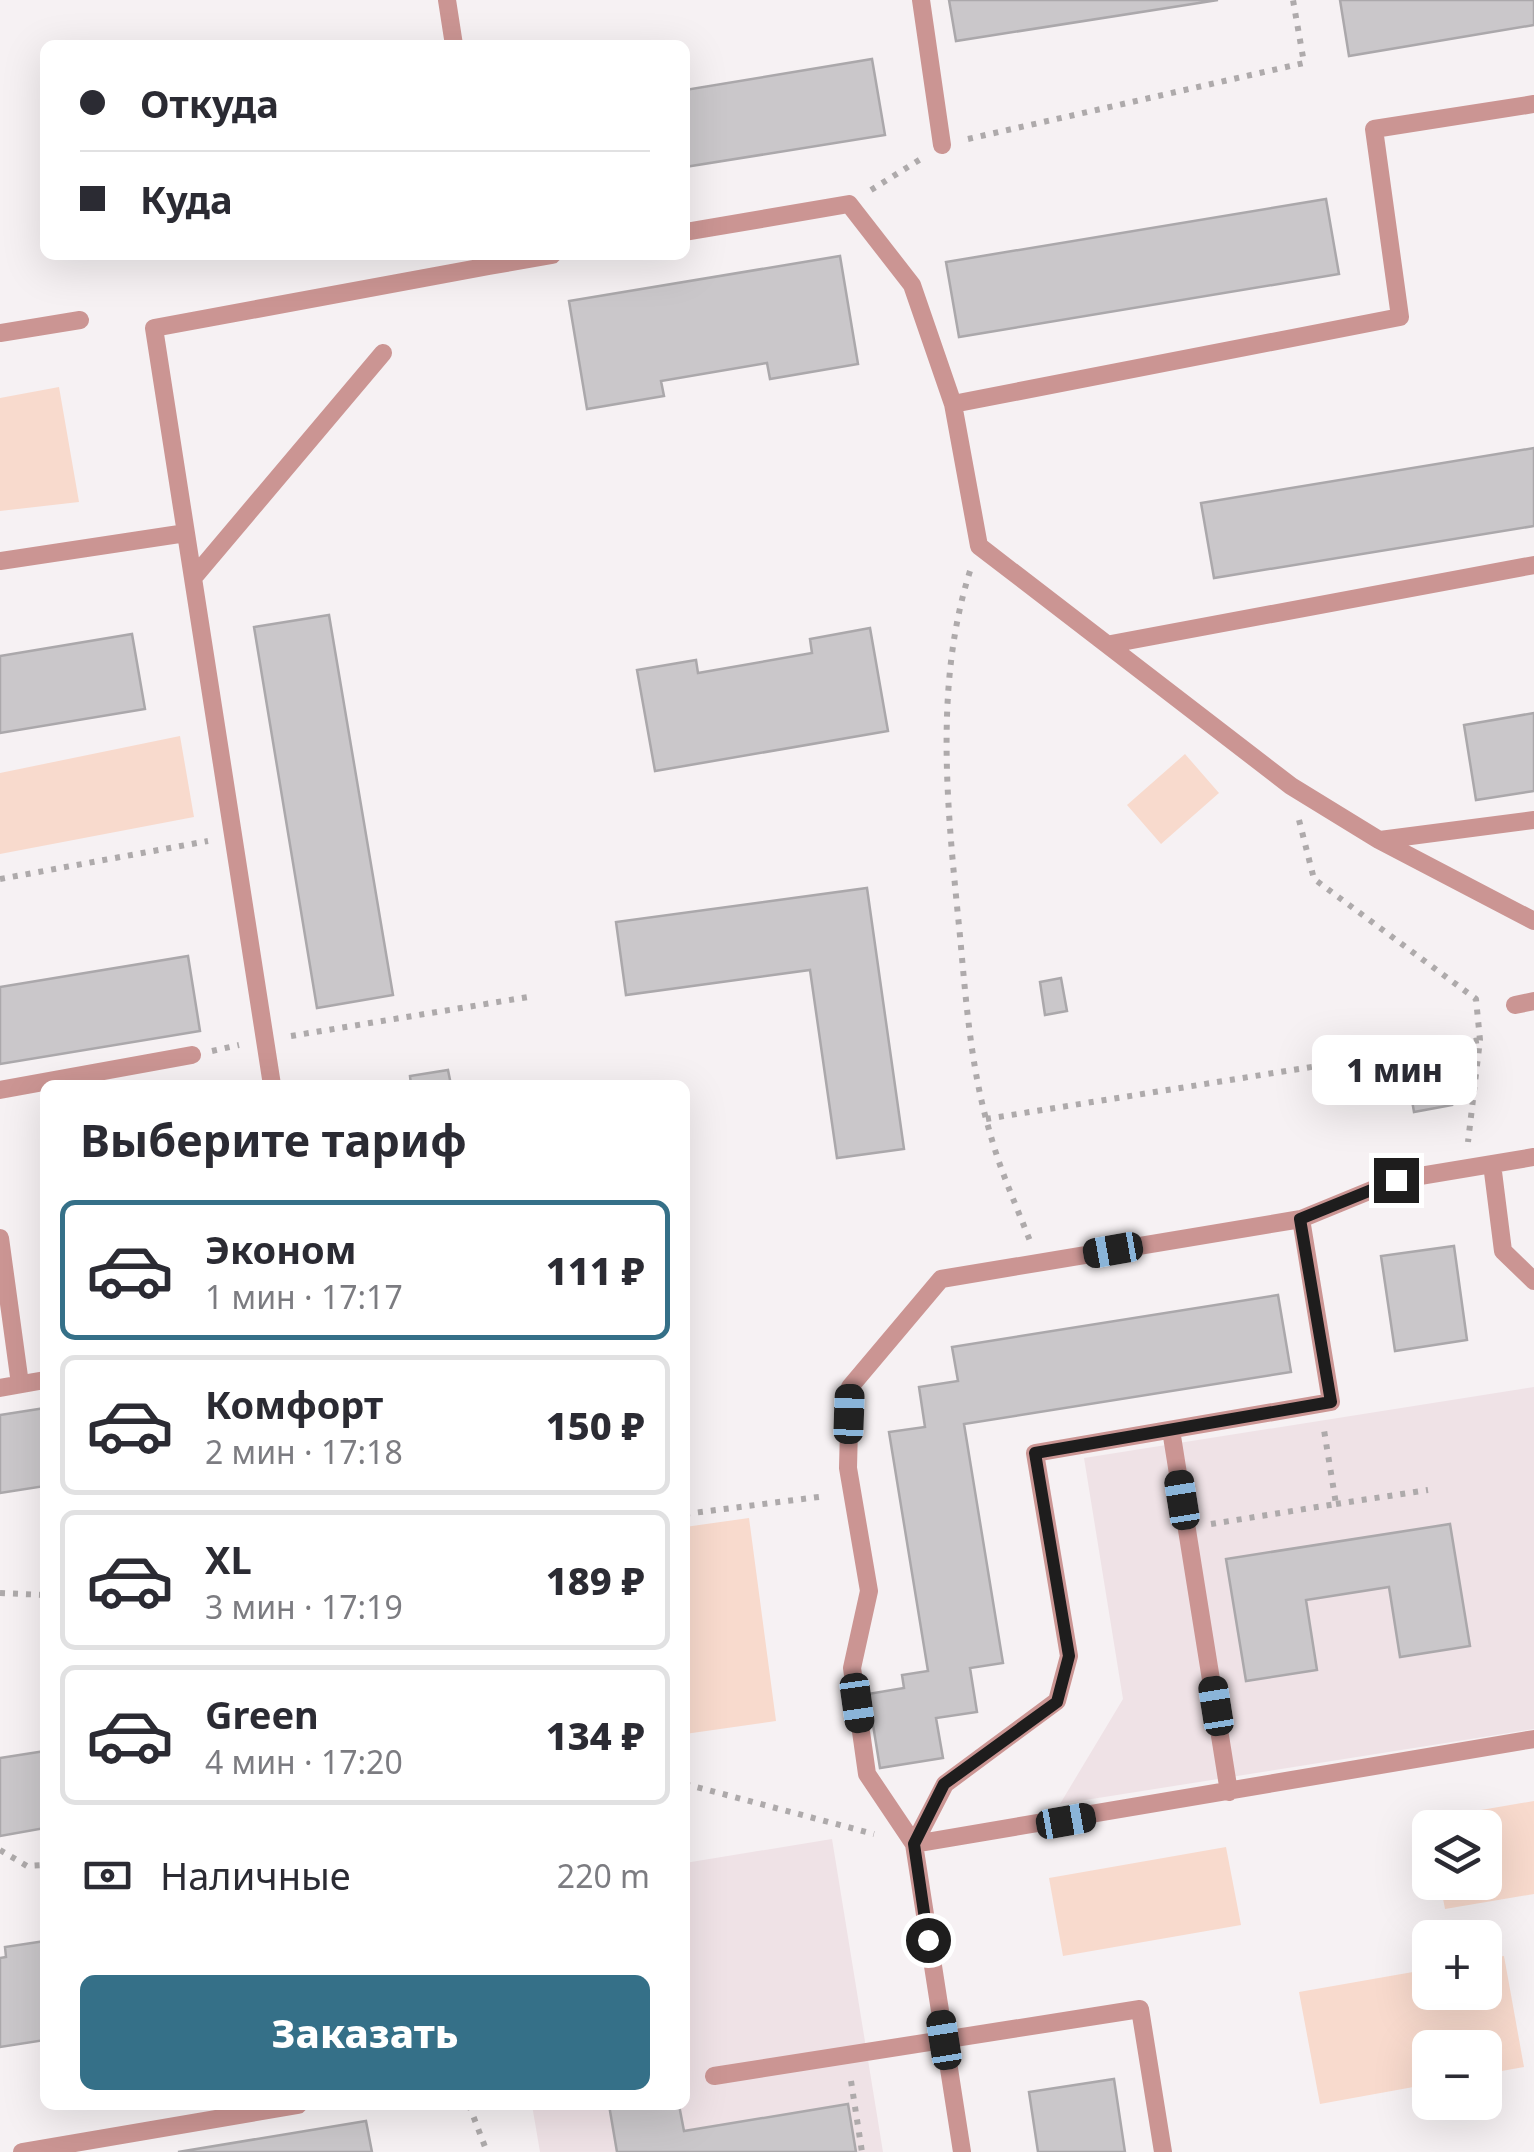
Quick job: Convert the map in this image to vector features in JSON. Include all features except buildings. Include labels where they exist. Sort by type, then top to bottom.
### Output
[{"type":"lane","points":[[446,0],[453,40]]},
{"type":"lane","points":[[921,0],[942,145]]},
{"type":"lane","points":[[953,404],[1400,317],[1374,129],[1534,104]]},
{"type":"lane","points":[[690,231],[850,204],[912,286],[953,404],[978,546],[1112,644],[1291,786],[1379,840],[1534,921]]},
{"type":"lane","points":[[271,1080],[154,328],[488,260]]},
{"type":"lane","points":[[0,333],[80,320]]},
{"type":"lane","points":[[194,577],[382,353]]},
{"type":"lane","points":[[0,561],[186,533]]},
{"type":"lane","points":[[1112,644],[1534,565]]},
{"type":"lane","points":[[1379,840],[1534,820]]},
{"type":"lane","points":[[1515,1006],[1534,1001]]},
{"type":"lane","points":[[55,1080],[192,1055]]},
{"type":"lane","points":[[0,1090],[40,1083]]},
{"type":"lane","points":[[962,2152],[914,1844],[868,1774],[852,1668],[869,1591],[848,1468],[850,1388],[941,1280],[1300,1219],[1396,1180],[1534,1157]]},
{"type":"lane","points":[[1492,1164],[1503,1252],[1534,1281]]},
{"type":"lane","points":[[914,1844],[944,1784],[1057,1702],[1069,1656],[1035,1453],[1331,1402],[1300,1219]]},
{"type":"lane","points":[[0,1238],[20,1384]]},
{"type":"lane","points":[[0,1388],[40,1381]]},
{"type":"lane","points":[[1171,1430],[1229,1792]]},
{"type":"lane","points":[[914,1844],[1534,1739]]},
{"type":"lane","points":[[714,2076],[1140,2009],[1163,2152]]},
{"type":"lane","points":[[22,2152],[269,2110]]},
{"type":"path","points":[[850,204],[942,145],[1304,63],[1293,0]]},
{"type":"path","points":[[978,546],[953,625],[946,746],[963,972],[986,1119],[1038,1263]]},
{"type":"path","points":[[1291,786],[1314,880],[1476,999],[1480,1040],[1464,1168]]},
{"type":"path","points":[[0,879],[234,836]]},
{"type":"path","points":[[192,1055],[528,997]]},
{"type":"path","points":[[986,1119],[1480,1040]]},
{"type":"path","points":[[1323,1420],[1336,1504]]},
{"type":"path","points":[[1187,1528],[1428,1490]]},
{"type":"path","points":[[690,1513],[852,1493]]},
{"type":"path","points":[[0,1594],[40,1594]]},
{"type":"path","points":[[690,1785],[914,1844]]},
{"type":"path","points":[[0,1850],[27,1866],[40,1865]]},
{"type":"path","points":[[846,2055],[862,2152]]},
{"type":"path","points":[[471,2110],[487,2152]]},
{"type":"shaded area","points":[[59,387],[79,502],[0,511],[0,398]]},
{"type":"shaded area","points":[[180,736],[194,817],[0,854],[0,773]]},
{"type":"shaded area","points":[[1185,754],[1219,793],[1161,844],[1127,805]]},
{"type":"shaded area","points":[[1534,1387],[1534,1729],[1060,1804],[1123,1699],[1084,1458]]},
{"type":"shaded area","points":[[749,1518],[776,1721],[690,1733],[690,1526]]},
{"type":"shaded area","points":[[1534,1801],[1534,1894],[1502,1899],[1502,1810],[1482,1810]]},
{"type":"shaded area","points":[[832,1839],[883,2152],[540,2152],[533,2110],[690,2110],[690,1862]]},
{"type":"shaded area","points":[[1226,1847],[1241,1925],[1063,1956],[1049,1878]]},
{"type":"shaded area","points":[[1443,1900],[1498,1900],[1445,1909]]},
{"type":"shaded area","points":[[1502,1956],[1524,2067],[1502,2071],[1502,2030],[1412,2030],[1412,2087],[1320,2104],[1299,1992],[1412,1972],[1412,2010],[1502,2010]]},
{"type":"route","points":[[928,1940],[914,1844],[944,1784],[1057,1702],[1069,1656],[1035,1453],[1331,1402],[1300,1219],[1396,1180]]}]
